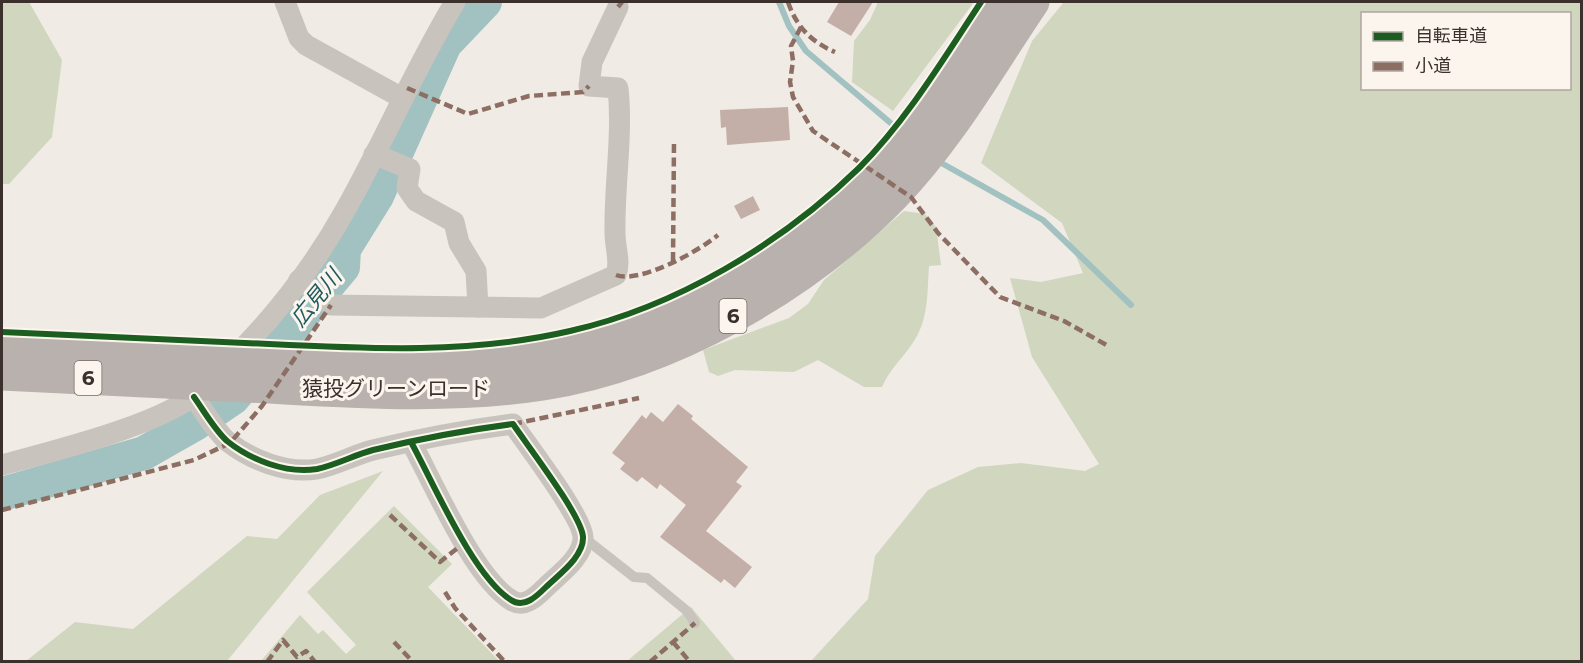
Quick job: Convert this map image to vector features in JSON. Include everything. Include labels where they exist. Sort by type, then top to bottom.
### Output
[{"type":"main road","name":"猿投グリーンロード","points":[[2,374],[187,386],[456,365],[537,357],[600,342],[661,321],[727,288],[832,213],[880,168],[920,119],[999,2]]},
{"type":"main road","name":"猿投グリーンロード","points":[[313,376],[406,393],[464,392],[545,384],[615,366],[654,352],[739,314],[803,272],[846,238],[894,195],[943,138],[1033,2]]},
{"type":"main road","name":"猿投グリーンロード","points":[[2,348],[187,386]]},
{"type":"street","points":[[285,2],[299,38],[306,45],[402,98]]},
{"type":"street","points":[[2,465],[77,444],[159,415],[187,386],[258,334],[299,280],[342,216],[402,98],[455,2]]},
{"type":"street","points":[[299,280],[331,305],[541,308],[616,275],[619,267],[615,235],[621,117],[618,88],[589,86],[592,62],[618,7]]},
{"type":"street","points":[[375,154],[410,169],[407,188],[416,201],[454,222],[459,243],[476,271],[478,307]]},
{"type":"street","points":[[187,386],[226,439],[247,454],[277,467],[315,469],[372,450],[411,442],[513,424],[556,485],[583,537],[578,554],[538,596],[525,603],[513,602],[498,590],[477,564],[411,442]]},
{"type":"lane","points":[[583,537],[634,577],[647,578],[687,611],[695,623]]},
{"type":"green space","points":[[2,2],[29,2],[62,60],[52,137],[9,184],[2,184]]},
{"type":"green space","points":[[878,2],[974,2],[893,111],[852,82],[854,41],[870,20]]},
{"type":"green space","points":[[1064,2],[1581,2],[1581,661],[811,661],[868,599],[875,556],[928,490],[978,467],[1021,463],[1085,471],[1099,464],[1032,357],[1010,278],[1041,282],[1083,273],[1062,223],[981,163],[1032,41]]},
{"type":"green space","points":[[904,211],[925,214],[936,227],[941,265],[929,266],[922,326],[882,387],[864,387],[818,360],[794,372],[735,370],[718,376],[709,372],[703,350],[789,318],[808,304],[824,280]]},
{"type":"green space","points":[[383,471],[227,661],[26,661],[75,622],[133,629],[247,536],[277,539],[320,495]]},
{"type":"green space","points":[[394,506],[452,564],[428,587],[499,661],[261,661],[300,615],[318,634],[323,630],[346,654],[356,645],[307,592]]},
{"type":"green space","points":[[691,607],[736,661],[626,662]]},
{"type":"building","points":[[839,2],[873,2],[851,36],[827,22]]},
{"type":"building","points":[[788,107],[790,140],[727,145],[726,127],[721,128],[720,110]]},
{"type":"building","points":[[753,196],[760,210],[741,219],[734,206]]},
{"type":"building","points":[[678,404],[693,416],[691,419],[748,467],[736,482],[742,486],[706,531],[752,567],[735,588],[724,579],[721,583],[660,537],[686,505],[660,484],[657,489],[642,477],[637,482],[620,469],[625,463],[612,453],[642,415],[646,419],[651,412],[663,422]]},
{"type":"waterway","name":"広見川","points":[[2,494],[144,453],[195,424],[233,398],[343,267],[344,249],[377,196],[445,44],[485,2]]},
{"type":"waterway","points":[[779,2],[789,26],[806,51],[900,131]]},
{"type":"waterway","points":[[936,160],[1043,220],[1131,305]]},
{"type":"marked path","points":[[618,7],[622,2]]},
{"type":"marked path","points":[[788,2],[800,26],[812,38],[835,52]]},
{"type":"marked path","points":[[801,27],[791,46],[793,61],[790,82],[793,97],[813,131],[911,197],[938,233],[1000,297],[1064,321],[1110,347]]},
{"type":"marked path","points":[[407,88],[468,114],[529,96],[583,92],[589,86]]},
{"type":"marked path","points":[[673,261],[674,142]]},
{"type":"marked path","points":[[616,275],[626,277],[654,271],[684,257],[718,235]]},
{"type":"marked path","points":[[2,510],[194,460],[230,443],[262,406],[331,305]]},
{"type":"marked path","points":[[513,424],[639,398]]},
{"type":"marked path","points":[[390,515],[440,562],[465,542]]},
{"type":"marked path","points":[[445,592],[455,608],[505,662]]},
{"type":"marked path","points":[[650,662],[695,623]]},
{"type":"marked path","points":[[267,662],[283,640],[297,657],[306,651],[315,662]]},
{"type":"marked path","points":[[394,642],[413,662]]},
{"type":"marked path","points":[[673,642],[690,662]]},
{"type":"cycle path","points":[[2,332],[345,347],[420,348],[458,347],[533,338],[610,320],[649,306],[725,269],[761,247],[829,196],[859,168],[893,130],[981,2]]},
{"type":"cycle path","points":[[194,397],[213,425],[236,448],[258,460],[293,469],[317,469],[390,446],[460,432],[513,424],[574,513],[583,537],[575,558],[534,597],[521,603],[511,600],[497,588],[469,551],[411,442]]}]
